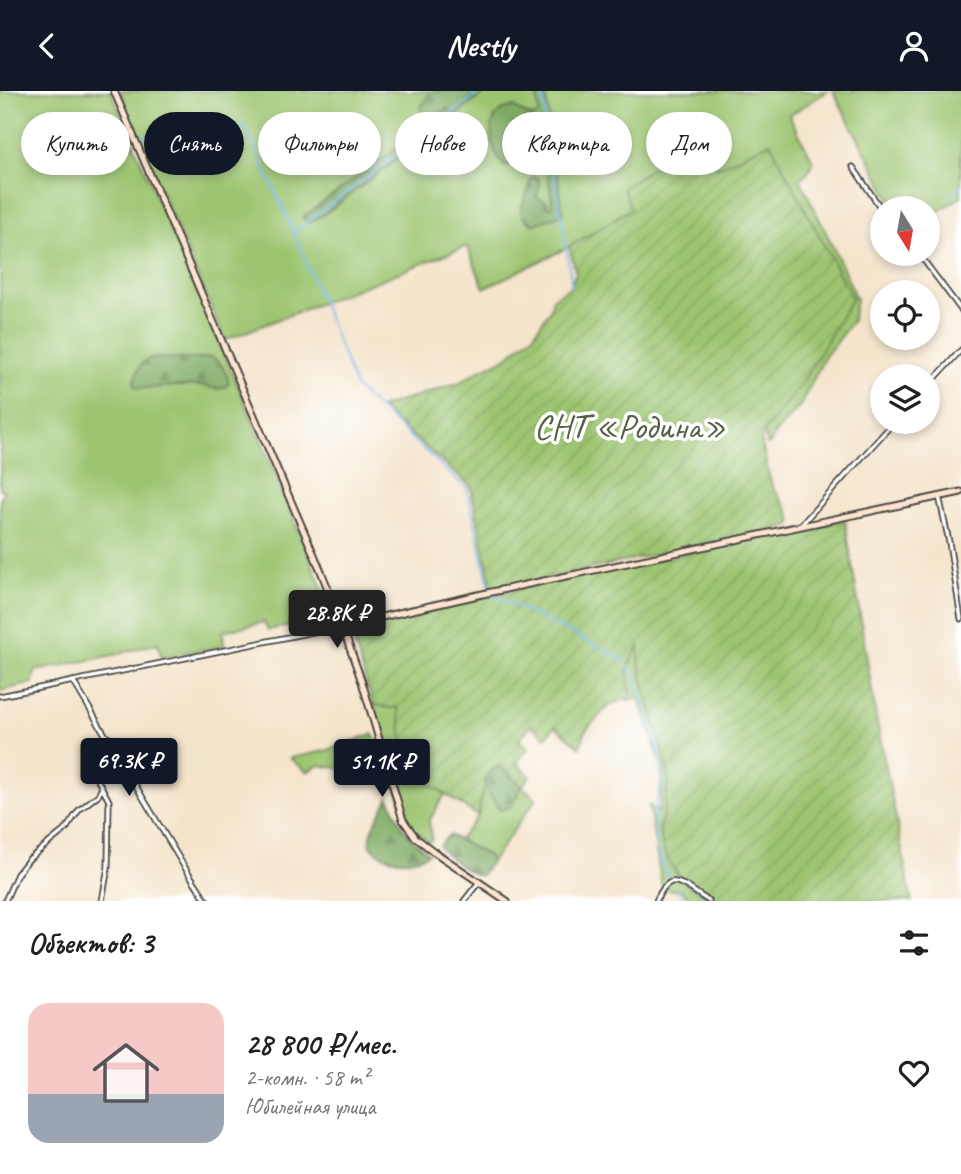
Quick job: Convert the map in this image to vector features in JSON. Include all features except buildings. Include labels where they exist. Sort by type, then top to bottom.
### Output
[{"type":"street","points":[[114,91],[321,571],[362,683],[403,820],[416,838],[507,901]]},
{"type":"street","points":[[853,167],[873,196]]},
{"type":"street","points":[[928,266],[961,310]]},
{"type":"street","points":[[940,373],[961,350]]},
{"type":"street","points":[[800,526],[883,434]]},
{"type":"street","points":[[0,696],[342,626],[961,492]]},
{"type":"street","points":[[939,496],[961,619]]},
{"type":"street","points":[[73,681],[207,901]]},
{"type":"street","points":[[102,901],[108,867],[110,809],[92,764],[108,737]]},
{"type":"street","points":[[5,901],[18,874],[29,859],[66,829],[79,810],[98,795],[102,788]]},
{"type":"street","points":[[656,901],[666,884],[672,881],[679,882],[709,901]]},
{"type":"street","points":[[464,901],[479,882]]},
{"type":"green space","points":[[0,91],[111,91],[120,112],[21,112],[21,175],[130,175],[130,135],[144,168],[144,175],[147,175],[267,454],[336,622],[324,626],[322,620],[268,630],[264,622],[223,631],[224,646],[161,657],[158,643],[35,671],[33,683],[0,691],[0,499],[4,491],[0,489]]},
{"type":"green space","points":[[120,91],[828,91],[789,115],[813,161],[809,171],[800,179],[856,299],[852,321],[824,358],[800,406],[767,445],[764,432],[805,378],[770,143],[732,161],[732,112],[646,112],[646,175],[703,175],[631,209],[569,247],[484,288],[467,246],[225,340],[154,175],[244,175],[244,112],[144,112],[144,151]]},
{"type":"green space","points":[[430,91],[488,91],[460,112],[446,112],[448,108],[442,112],[421,112]]},
{"type":"green space","points":[[536,91],[545,91],[548,112],[539,112]]},
{"type":"green space","points":[[833,91],[961,91],[961,197],[940,210],[940,196],[889,196]]},
{"type":"green space","points":[[515,107],[522,112],[502,112],[502,163],[492,140],[493,122],[504,109]]},
{"type":"green space","name":"СНТ «Родина»","points":[[770,142],[852,298],[805,378],[764,432],[761,440],[772,484],[788,510],[792,524],[492,590],[471,487],[380,408],[460,382],[506,358],[534,334],[550,310],[553,298],[570,287],[576,273],[569,247],[631,209],[623,188],[646,172],[646,175],[732,175],[732,161]]},
{"type":"green space","points":[[395,150],[395,161],[381,171],[381,160]]},
{"type":"green space","points":[[360,175],[376,175],[323,215],[309,223],[303,217]]},
{"type":"green space","points":[[548,175],[557,175],[563,214],[533,225],[524,219],[522,205],[531,178],[539,180],[536,197],[552,207]]},
{"type":"green space","points":[[147,359],[216,359],[227,376],[225,387],[135,386],[138,370]]},
{"type":"green space","name":"СНТ «Родина»","points":[[845,520],[876,717],[912,901],[716,901],[687,884],[670,864],[659,829],[669,775],[643,680],[639,647],[628,669],[631,694],[628,698],[608,706],[586,730],[580,747],[555,726],[546,737],[531,725],[519,740],[528,748],[517,763],[530,776],[522,786],[501,766],[493,769],[486,776],[478,816],[430,784],[414,777],[420,760],[404,757],[398,707],[373,704],[349,626],[414,613]]},
{"type":"green space","points":[[639,645],[643,680],[669,775],[659,829],[677,875],[716,901],[692,901],[680,889],[662,888],[649,806],[659,812],[663,771],[639,697],[628,701],[628,669]]},
{"type":"green space","points":[[373,704],[398,707],[403,750],[421,760],[414,777],[445,794],[429,821],[432,839],[429,842],[410,827],[406,818]]},
{"type":"green space","points":[[373,734],[381,761],[338,768],[318,765],[307,772],[290,758],[325,751]]},
{"type":"green space","points":[[500,766],[522,786],[511,807],[500,810],[484,785],[489,773]]},
{"type":"green space","points":[[484,785],[497,807],[518,795],[522,786],[536,799],[491,862],[488,856],[459,840],[478,816]]},
{"type":"green space","points":[[389,797],[404,829],[429,853],[414,859],[398,860],[383,855],[370,845],[374,826]]},
{"type":"green space","points":[[449,835],[489,856],[491,862],[480,876],[458,864],[439,846]]},
{"type":"waterway","points":[[295,231],[482,91]]},
{"type":"waterway","points":[[542,91],[572,286]]},
{"type":"waterway","points":[[138,137],[244,125],[294,232],[356,388],[467,489],[489,586]]},
{"type":"waterway","points":[[949,196],[961,186]]},
{"type":"waterway","points":[[492,594],[623,659],[623,663]]},
{"type":"waterway","points":[[627,666],[633,670],[657,744],[662,769],[653,818],[656,848],[669,878]]},
{"type":"waterway","points":[[685,881],[724,901]]},
{"type":"waterway","points":[[678,889],[684,901]]}]
